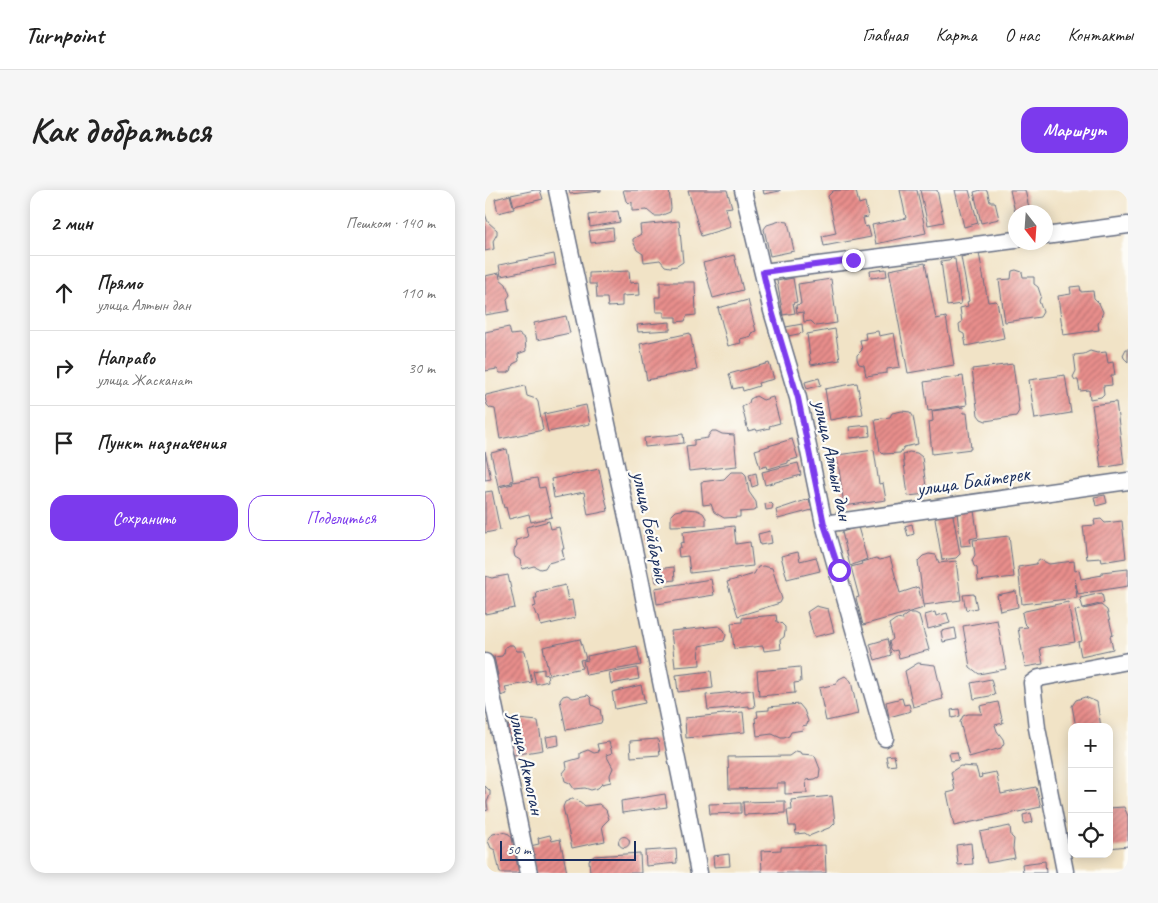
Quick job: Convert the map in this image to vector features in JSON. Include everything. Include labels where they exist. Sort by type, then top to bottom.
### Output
[{"type":"street","name":"улица Бейбарыс","points":[[557,190],[640,578],[689,814],[699,873]]},
{"type":"street","name":"улица Алтын дан","points":[[743,190],[772,311],[798,398],[824,524],[885,738]]},
{"type":"street","points":[[1053,235],[1128,225]]},
{"type":"street","points":[[763,272],[1008,241]]},
{"type":"street","name":"улица Байтерек","points":[[824,524],[1128,481]]},
{"type":"street","points":[[1065,871],[1037,728],[1032,683],[1039,678],[1128,660]]},
{"type":"street","name":"улица Актоган","points":[[485,662],[529,873]]},
{"type":"building","points":[[540,190],[543,199],[514,206],[511,195]]},
{"type":"building","points":[[569,190],[601,190],[601,191],[570,194]]},
{"type":"building","points":[[623,190],[669,190],[670,212],[654,216],[647,210],[632,211],[632,202],[628,203],[626,201]]},
{"type":"building","points":[[688,190],[727,190],[732,207],[725,208],[731,227],[701,236]]},
{"type":"building","points":[[763,190],[780,190],[780,191],[764,194]]},
{"type":"building","points":[[900,190],[917,190],[926,233],[876,244],[872,225],[906,218]]},
{"type":"building","points":[[920,190],[937,190],[944,222],[928,225]]},
{"type":"building","points":[[955,190],[969,190],[978,223],[964,227]]},
{"type":"building","points":[[987,190],[990,202],[995,202],[999,219],[981,223],[974,192]]},
{"type":"building","points":[[1010,190],[1025,190],[1028,205],[1013,205]]},
{"type":"building","points":[[833,191],[856,191],[859,204],[865,202],[868,217],[863,218],[865,227],[868,226],[871,237],[824,246],[822,236],[836,233],[828,196]]},
{"type":"building","points":[[510,195],[514,209],[498,213],[495,199]]},
{"type":"building","points":[[618,211],[620,222],[590,227],[589,215]]},
{"type":"building","points":[[485,214],[488,222],[497,230],[497,234],[493,241],[494,249],[485,251]]},
{"type":"building","points":[[679,221],[683,262],[677,266],[670,267],[665,266],[660,260],[644,262],[643,254],[637,250],[633,241],[633,239],[641,234],[640,225]]},
{"type":"building","points":[[780,221],[788,222],[794,251],[770,256],[764,229],[767,225]]},
{"type":"building","points":[[613,228],[614,240],[591,243],[589,231]]},
{"type":"building","points":[[979,253],[988,302],[997,302],[1004,338],[966,346],[964,334],[960,332],[959,324],[962,322],[960,308],[968,306],[967,302],[969,301],[961,257]]},
{"type":"building","points":[[554,254],[556,265],[501,276],[499,265]]},
{"type":"building","points":[[734,255],[743,290],[713,298],[703,263]]},
{"type":"building","points":[[955,259],[961,304],[947,306],[941,261]]},
{"type":"building","points":[[925,263],[936,319],[946,317],[954,365],[908,373],[889,270]]},
{"type":"building","points":[[886,269],[887,276],[871,278],[870,271]]},
{"type":"building","points":[[629,271],[630,283],[639,282],[640,295],[622,296],[622,306],[608,307],[607,298],[597,298],[596,284],[589,284],[589,273]]},
{"type":"building","points":[[1012,271],[1022,272],[1023,277],[1034,277],[1034,284],[1038,287],[1041,296],[1039,301],[1043,312],[1040,317],[1005,322],[999,280],[1011,279]]},
{"type":"building","points":[[499,273],[500,279],[506,284],[510,295],[507,299],[509,311],[485,315],[485,276]]},
{"type":"building","points":[[793,278],[797,302],[793,303],[795,313],[783,315],[777,281]]},
{"type":"building","points":[[831,279],[837,323],[816,326],[811,321],[804,322],[803,312],[797,313],[796,305],[801,304],[798,284]]},
{"type":"building","points":[[660,282],[695,282],[696,315],[687,316],[685,321],[676,322],[676,317],[664,317],[664,312],[656,312],[655,297],[660,297]]},
{"type":"building","points":[[1080,286],[1081,292],[1093,291],[1094,298],[1099,303],[1103,312],[1098,324],[1099,330],[1063,335],[1058,296],[1071,294],[1070,287]]},
{"type":"building","points":[[748,300],[756,331],[751,333],[752,336],[740,339],[741,343],[728,346],[718,308]]},
{"type":"building","points":[[566,316],[570,333],[537,340],[534,323]]},
{"type":"building","points":[[670,322],[670,330],[638,332],[637,325]]},
{"type":"building","points":[[802,324],[803,333],[788,336],[786,327]]},
{"type":"building","points":[[509,327],[511,335],[519,334],[525,339],[526,351],[518,354],[519,361],[513,364],[511,371],[507,373],[500,373],[497,369],[485,371],[485,332]]},
{"type":"building","points":[[835,329],[840,360],[811,365],[807,334]]},
{"type":"building","points":[[878,331],[879,336],[894,333],[900,367],[887,369],[887,373],[866,376],[864,365],[859,364],[857,359],[857,355],[862,350],[860,340],[866,339],[865,333]]},
{"type":"building","points":[[690,333],[697,370],[647,380],[640,344]]},
{"type":"building","points":[[1126,349],[1128,349],[1128,362],[1123,355]]},
{"type":"building","points":[[1090,351],[1097,353],[1106,352],[1108,363],[1113,362],[1115,375],[1111,375],[1112,385],[1103,386],[1104,394],[1101,397],[1090,399],[1089,390],[1080,391],[1078,380],[1075,380],[1073,377],[1076,371],[1074,355]]},
{"type":"building","points":[[769,363],[774,379],[758,383],[759,386],[743,391],[742,387],[733,389],[729,374]]},
{"type":"building","points":[[1013,364],[1019,411],[1016,416],[986,421],[981,419],[978,415],[972,369]]},
{"type":"building","points":[[1065,375],[1071,413],[1035,419],[1029,380]]},
{"type":"building","points":[[963,376],[967,405],[928,411],[924,382]]},
{"type":"building","points":[[819,378],[821,385],[807,389],[805,382]]},
{"type":"building","points":[[857,383],[863,414],[830,420],[825,389]]},
{"type":"building","points":[[525,386],[527,396],[536,399],[538,402],[543,430],[500,439],[495,409],[487,405],[486,395]]},
{"type":"building","points":[[756,396],[763,400],[773,397],[780,423],[769,426],[770,428],[748,431],[742,407]]},
{"type":"building","points":[[1116,402],[1124,464],[1101,468],[1092,405]]},
{"type":"building","points":[[586,405],[590,424],[548,432],[544,414]]},
{"type":"building","points":[[963,407],[964,413],[967,413],[971,449],[932,454],[929,422],[933,421],[932,411]]},
{"type":"building","points":[[910,412],[913,416],[918,444],[904,447],[900,453],[883,454],[880,451],[875,419],[890,417],[892,413]]},
{"type":"building","points":[[869,425],[870,436],[850,438],[849,427]]},
{"type":"building","points":[[712,431],[734,435],[737,466],[689,471],[686,446],[694,445],[694,440],[708,438]]},
{"type":"building","points":[[683,434],[684,443],[645,447],[644,438]]},
{"type":"building","points":[[792,439],[798,458],[768,469],[767,466],[760,468],[755,450]]},
{"type":"building","points":[[507,449],[513,480],[511,483],[498,486],[491,453]]},
{"type":"building","points":[[874,450],[879,484],[883,483],[886,500],[844,506],[837,455]]},
{"type":"building","points":[[485,451],[491,479],[485,480]]},
{"type":"building","points":[[909,452],[917,453],[922,457],[927,494],[908,496],[903,455]]},
{"type":"building","points":[[798,463],[801,475],[765,485],[762,472]]},
{"type":"building","points":[[599,469],[608,511],[588,515],[584,492],[554,498],[551,479]]},
{"type":"building","points":[[731,472],[743,472],[746,475],[749,492],[756,502],[757,509],[740,512],[740,517],[724,518],[714,512],[711,504],[703,505],[701,482],[724,479]]},
{"type":"building","points":[[756,473],[758,485],[752,487],[749,475]]},
{"type":"building","points":[[537,478],[539,488],[545,487],[552,517],[531,522],[529,514],[509,519],[499,487],[513,484],[512,482]]},
{"type":"building","points":[[492,491],[500,530],[485,533],[485,492]]},
{"type":"building","points":[[1105,495],[1107,503],[1096,506],[1094,497]]},
{"type":"building","points":[[809,499],[812,510],[778,519],[776,510]]},
{"type":"building","points":[[771,503],[773,505],[772,509],[766,510],[765,504]]},
{"type":"building","points":[[968,508],[974,511],[978,537],[970,539],[971,545],[961,546],[957,513]]},
{"type":"building","points":[[685,509],[697,510],[703,513],[706,518],[706,525],[671,526],[671,515],[675,511]]},
{"type":"building","points":[[950,513],[953,515],[960,554],[956,558],[942,560],[935,519],[937,516]]},
{"type":"building","points":[[1101,519],[1105,523],[1122,521],[1126,558],[1102,562],[1101,558],[1087,559],[1083,526],[1095,525],[1094,520]]},
{"type":"building","points":[[549,521],[551,529],[559,527],[564,549],[562,549],[564,559],[548,563],[545,568],[540,569],[534,566],[522,569],[520,560],[515,557],[514,553],[517,545],[516,540],[528,537],[526,527]]},
{"type":"building","points":[[912,524],[914,534],[908,536],[905,526]]},
{"type":"building","points":[[734,526],[736,544],[750,542],[753,566],[690,573],[688,556],[679,557],[678,548],[681,547],[680,543],[684,542],[683,532]]},
{"type":"building","points":[[858,527],[867,559],[850,566],[842,532]]},
{"type":"building","points":[[770,531],[772,543],[760,545],[758,534]]},
{"type":"building","points":[[653,534],[654,542],[646,543],[645,535]]},
{"type":"building","points":[[1009,536],[1014,577],[978,581],[977,568],[972,560],[975,555],[973,540]]},
{"type":"building","points":[[798,552],[800,561],[816,557],[820,571],[787,579],[781,556]]},
{"type":"building","points":[[929,554],[936,555],[939,563],[956,561],[961,600],[924,605],[918,561],[923,556]]},
{"type":"building","points":[[890,557],[900,593],[918,587],[924,608],[863,625],[856,598],[859,597],[851,567],[876,558],[880,560]]},
{"type":"building","points":[[1039,559],[1049,564],[1074,561],[1075,571],[1079,570],[1081,579],[1102,575],[1102,572],[1128,569],[1128,586],[1078,594],[1075,579],[1077,598],[1022,604],[1018,567],[1036,564]]},
{"type":"building","points":[[674,567],[675,580],[656,582],[654,569]]},
{"type":"building","points":[[758,567],[772,568],[782,599],[780,603],[738,616],[727,582],[754,574]]},
{"type":"building","points":[[508,575],[515,608],[485,614],[485,576],[492,578]]},
{"type":"building","points":[[711,579],[714,595],[657,604],[655,588]]},
{"type":"building","points":[[565,585],[568,601],[572,600],[575,618],[541,626],[539,617],[536,615],[533,607],[536,606],[534,598],[537,598],[536,592]]},
{"type":"building","points":[[1016,591],[1018,607],[1000,611],[997,595]]},
{"type":"building","points":[[1102,593],[1104,603],[1083,608],[1080,598]]},
{"type":"building","points":[[974,594],[977,608],[966,610],[963,595]]},
{"type":"building","points":[[1068,602],[1075,642],[1040,648],[1043,664],[1025,667],[1018,628],[1028,627],[1024,623],[1022,613]]},
{"type":"building","points":[[1101,605],[1107,610],[1113,635],[1110,636],[1113,649],[1081,656],[1078,642],[1082,641],[1075,611]]},
{"type":"building","points":[[816,606],[828,609],[834,632],[814,637],[807,612]]},
{"type":"building","points":[[935,612],[936,616],[947,613],[950,623],[928,629],[925,615]]},
{"type":"building","points":[[909,613],[919,615],[929,650],[899,658],[897,650],[893,651],[891,649],[889,642],[893,639],[889,624],[896,619],[903,620],[902,618]]},
{"type":"building","points":[[776,615],[777,622],[785,627],[784,637],[780,640],[781,649],[764,651],[763,646],[734,649],[731,623],[742,622],[742,618]]},
{"type":"building","points":[[997,620],[1006,669],[979,674],[970,667],[963,626]]},
{"type":"building","points":[[719,626],[726,635],[724,641],[699,646],[700,665],[675,667],[671,631]]},
{"type":"building","points":[[955,628],[957,639],[943,642],[941,631]]},
{"type":"building","points":[[580,639],[586,659],[580,660],[582,668],[549,675],[543,647]]},
{"type":"building","points":[[887,639],[891,655],[875,660],[870,644]]},
{"type":"building","points":[[513,645],[517,651],[525,651],[532,682],[505,687],[507,694],[496,697],[491,676],[498,675],[494,657],[502,656],[505,647]]},
{"type":"building","points":[[637,646],[641,665],[586,675],[583,661],[588,660],[587,656]]},
{"type":"building","points":[[918,663],[935,665],[943,699],[913,707],[905,671]]},
{"type":"building","points":[[800,667],[801,682],[794,683],[795,693],[759,696],[757,671]]},
{"type":"building","points":[[637,668],[639,679],[611,684],[609,673]]},
{"type":"building","points":[[544,669],[544,675],[547,674],[548,681],[536,684],[533,671]]},
{"type":"building","points":[[711,671],[713,688],[678,692],[676,675]]},
{"type":"building","points":[[845,676],[851,681],[858,714],[826,721],[819,688],[836,684],[839,679]]},
{"type":"building","points":[[991,679],[995,695],[974,699],[971,683]]},
{"type":"building","points":[[641,685],[645,703],[615,709],[612,692]]},
{"type":"building","points":[[753,690],[755,707],[708,710],[706,695]]},
{"type":"building","points":[[567,695],[573,698],[588,695],[591,698],[592,705],[600,709],[601,723],[566,730],[560,700],[563,696]]},
{"type":"building","points":[[1085,697],[1097,702],[1100,723],[1075,723],[1072,706],[1076,700]]},
{"type":"building","points":[[902,698],[904,705],[909,704],[911,711],[889,717],[886,702]]},
{"type":"building","points":[[998,702],[1003,723],[995,725],[1004,743],[1001,748],[969,757],[960,722],[963,716],[982,714],[980,706]]},
{"type":"building","points":[[799,704],[804,710],[808,721],[807,725],[802,726],[803,730],[791,732],[789,736],[784,738],[772,734],[757,736],[755,718],[758,717],[757,711],[769,710],[769,707]]},
{"type":"building","points":[[959,709],[960,716],[952,718],[951,710]]},
{"type":"building","points":[[743,712],[745,732],[686,738],[685,718]]},
{"type":"building","points":[[518,719],[538,721],[543,750],[513,755],[508,726]]},
{"type":"building","points":[[558,735],[559,745],[548,747],[546,737]]},
{"type":"building","points":[[658,739],[660,755],[631,757],[630,741]]},
{"type":"building","points":[[609,742],[612,753],[606,755],[613,768],[610,775],[611,782],[591,790],[585,788],[574,789],[570,783],[565,781],[563,773],[567,768],[566,762],[580,758],[580,753],[588,750],[594,753],[599,752],[597,744]]},
{"type":"building","points":[[796,751],[801,754],[815,756],[820,769],[819,777],[806,780],[807,793],[785,794],[785,783],[777,783],[777,788],[729,789],[728,757],[789,756]]},
{"type":"building","points":[[957,752],[959,760],[951,761],[949,753]]},
{"type":"building","points":[[894,755],[896,765],[888,766],[886,756]]},
{"type":"building","points":[[960,766],[976,767],[979,778],[982,777],[981,775],[996,772],[1001,794],[1036,787],[1041,807],[954,826],[947,793],[955,791],[951,772]]},
{"type":"building","points":[[485,786],[490,791],[490,795],[487,802],[488,810],[485,811]]},
{"type":"building","points":[[665,794],[667,807],[622,813],[621,801]]},
{"type":"building","points":[[832,796],[835,823],[831,827],[809,836],[805,833],[796,834],[795,826],[789,826],[787,810],[792,810],[791,800]]},
{"type":"building","points":[[572,799],[578,800],[585,806],[599,804],[606,810],[609,819],[602,826],[605,841],[572,848],[563,807],[565,802]]},
{"type":"building","points":[[785,801],[785,813],[744,815],[743,802]]},
{"type":"building","points":[[741,803],[741,813],[710,814],[709,804]]},
{"type":"building","points":[[1124,807],[1128,816],[1128,846],[1113,848],[1113,808]]},
{"type":"building","points":[[1031,813],[1033,822],[1024,824],[1023,815]]},
{"type":"building","points":[[1010,826],[1011,836],[1014,839],[1013,849],[1015,858],[987,863],[980,832]]},
{"type":"building","points":[[503,832],[509,834],[512,838],[519,873],[500,873],[495,850],[491,848],[488,841],[489,837],[493,834]]},
{"type":"building","points":[[550,835],[552,841],[560,839],[567,873],[535,873],[530,846],[539,844],[538,838]]},
{"type":"building","points":[[624,836],[630,842],[624,848],[618,842]]},
{"type":"building","points":[[971,843],[973,864],[958,865],[956,845]]},
{"type":"building","points":[[825,845],[826,873],[762,873],[761,851],[781,850],[781,847]]},
{"type":"building","points":[[676,849],[677,863],[646,866],[645,851]]},
{"type":"building","points":[[640,853],[641,873],[590,873],[589,860],[594,856]]},
{"type":"building","points":[[729,854],[730,866],[714,867],[713,856]]},
{"type":"building","points":[[1045,861],[1046,873],[1023,873],[1022,864]]},
{"type":"route","points":[[839,570],[824,524],[798,398],[772,311],[763,272],[853,260]]}]
